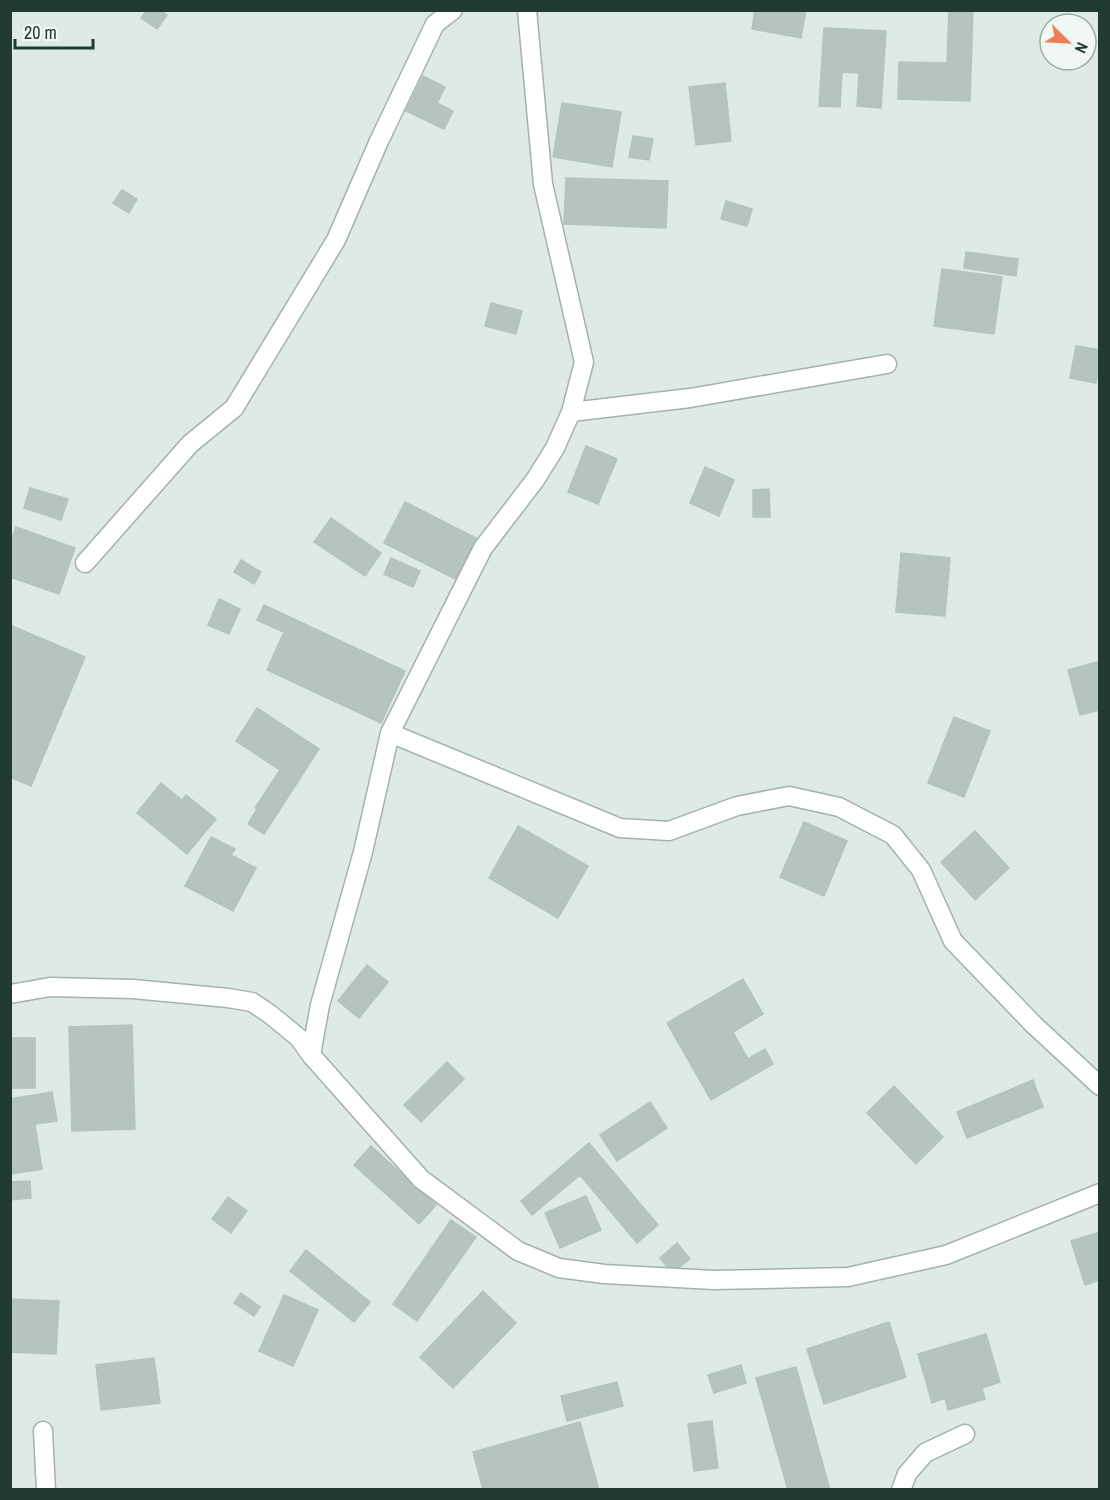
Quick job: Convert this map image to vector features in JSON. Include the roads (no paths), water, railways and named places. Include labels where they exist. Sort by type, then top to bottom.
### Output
[{"type":"street","points":[[85,563],[189,444],[234,408],[336,240],[379,141],[435,24],[453,10]]},
{"type":"street","points":[[311,1055],[320,1005],[363,852],[390,733],[483,548],[535,480],[555,448],[571,412],[584,362],[543,184],[527,10]]},
{"type":"street","points":[[571,412],[690,398],[887,364]]},
{"type":"street","points":[[390,733],[620,828],[669,831],[737,806],[789,796],[839,807],[893,835],[921,870],[953,941],[1034,1025],[1100,1086]]},
{"type":"street","points":[[10,994],[50,987],[133,989],[252,1002],[299,1038],[311,1055],[421,1179],[518,1251],[559,1268],[604,1274],[714,1280],[848,1277],[946,1255],[1100,1193]]},
{"type":"street","points":[[43,1431],[46,1490]]},
{"type":"street","points":[[901,1490],[907,1474],[925,1453],[965,1434]]}]
